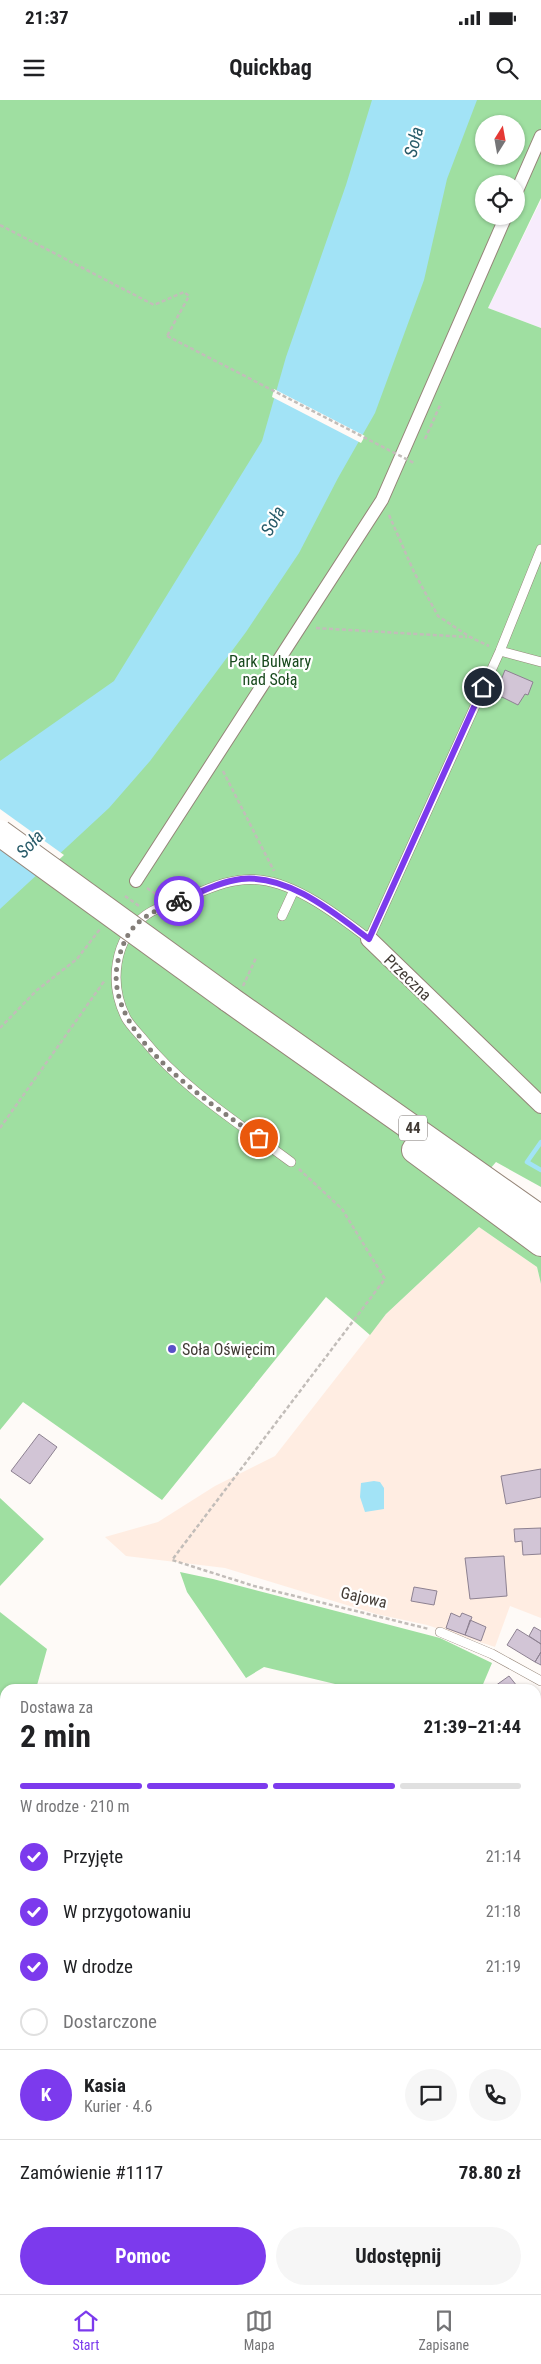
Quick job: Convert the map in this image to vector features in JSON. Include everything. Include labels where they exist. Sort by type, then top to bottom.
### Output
[{"type":"main road","name":"44","points":[[0,833],[235,995],[408,1145],[541,1243]]},
{"type":"main road","name":"44","points":[[311,1059],[541,1219]]},
{"type":"street","points":[[524,175],[541,136]]},
{"type":"street","points":[[136,881],[302,628],[382,500],[502,225]]},
{"type":"street","name":"Przeczna","points":[[369,939],[541,1105]]},
{"type":"lane","points":[[369,939],[500,651],[541,549]]},
{"type":"lane","points":[[500,651],[541,662]]},
{"type":"lane","name":"Przeczna","points":[[291,1162],[195,1091],[158,1057],[127,1019],[119,999],[115,979],[117,963],[127,935],[148,913],[224,882],[241,879],[262,880],[294,890],[340,917],[369,939]]},
{"type":"lane","points":[[282,916],[294,890]]},
{"type":"lane","points":[[440,1632],[492,1654],[541,1681]]},
{"type":"path","points":[[0,225],[154,305],[184,292],[189,296],[166,336],[414,463]]},
{"type":"path","points":[[382,500],[414,572],[438,616],[470,637],[500,651]]},
{"type":"path","points":[[302,628],[470,637]]},
{"type":"path","points":[[216,758],[281,886]]},
{"type":"path","points":[[119,904],[136,881],[171,904]]},
{"type":"path","points":[[125,896],[148,913]]},
{"type":"path","points":[[0,1028],[37,990],[77,958],[101,927]]},
{"type":"path","points":[[235,995],[256,958]]},
{"type":"path","points":[[0,1128],[117,963]]},
{"type":"path","name":"Gajowa","points":[[291,1162],[342,1209],[385,1279],[172,1560],[254,1586],[440,1632]]},
{"type":"shaded area","points":[[541,200],[541,328],[488,308]]},
{"type":"shaded area","points":[[479,1227],[537,1267],[541,1284],[541,1618],[510,1606],[495,1647],[427,1625],[376,1614],[225,1568],[126,1556],[105,1537],[158,1522],[215,1486],[275,1456],[386,1314]]},
{"type":"green space","name":"Park Bulwary nad Sołą","points":[[0,100],[541,100],[541,198],[488,308],[541,328],[541,1187],[496,1162],[465,1198],[541,1257],[541,1284],[537,1267],[479,1227],[386,1314],[370,1335],[326,1297],[162,1500],[23,1402],[0,1430]]},
{"type":"green space","points":[[0,1498],[44,1539],[0,1586]]},
{"type":"green space","points":[[180,1572],[440,1638],[492,1663],[483,1684],[335,1684],[264,1667],[246,1678],[187,1592]]},
{"type":"green space","points":[[0,1612],[47,1649],[37,1684],[0,1684]]},
{"type":"water","name":"Soła","points":[[372,100],[477,100],[447,179],[424,280],[375,413],[338,478],[299,553],[246,632],[150,761],[109,808],[0,909],[0,761],[114,681],[262,441],[286,357],[346,185]]},
{"type":"water","points":[[380,1482],[384,1488],[384,1509],[365,1512],[360,1497],[361,1483]]},
{"type":"pier","points":[[274,389],[365,436],[361,443],[272,397]]},
{"type":"pier","points":[[0,809],[64,855],[40,877],[0,848]]},
{"type":"building","points":[[505,670],[533,682],[528,695],[525,694],[518,705],[502,697],[494,698]]},
{"type":"building","points":[[39,1434],[57,1447],[30,1484],[11,1471]]},
{"type":"building","points":[[541,1469],[541,1497],[506,1504],[501,1476]]},
{"type":"building","points":[[541,1528],[541,1554],[523,1555],[522,1541],[515,1542],[514,1529]]},
{"type":"building","points":[[504,1556],[507,1596],[470,1599],[465,1558]]},
{"type":"building","points":[[414,1587],[437,1591],[434,1605],[411,1601]]},
{"type":"building","points":[[451,1613],[460,1617],[462,1613],[472,1617],[465,1635],[446,1628]]},
{"type":"building","points":[[470,1620],[486,1627],[481,1641],[465,1635]]},
{"type":"building","points":[[534,1627],[541,1631],[541,1644],[529,1636]]},
{"type":"building","points":[[517,1629],[541,1644],[541,1652],[535,1662],[507,1645]]},
{"type":"building","points":[[541,1652],[541,1665],[535,1662]]},
{"type":"building","points":[[509,1676],[515,1684],[498,1684]]},
{"type":"waterway","points":[[541,1142],[527,1162],[541,1170]]},
{"type":"way so far","points":[[179,901],[148,913],[127,935],[117,963],[115,979],[119,999],[127,1019],[158,1057],[195,1091],[259,1138]]},
{"type":"place","name":"Soła Oświęcim","points":[[172,1349]]},
{"type":"route","points":[[179,901],[224,882],[241,879],[262,880],[294,890],[340,917],[369,939],[483,687]]}]
